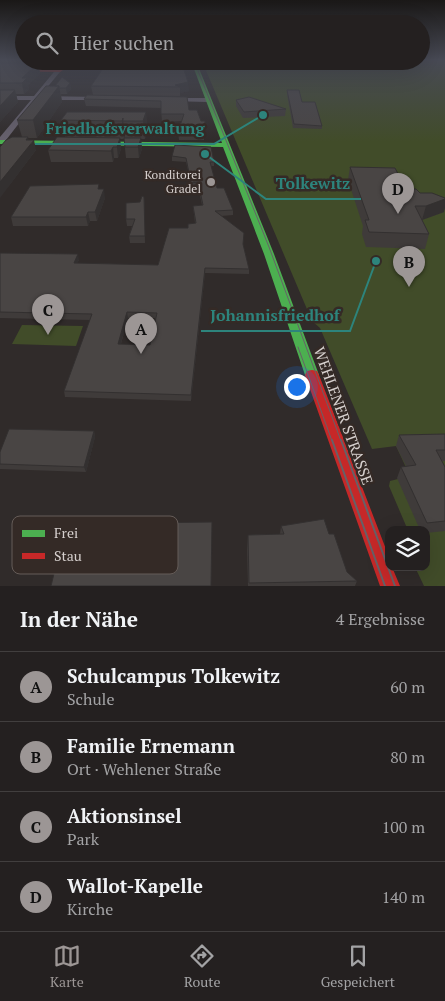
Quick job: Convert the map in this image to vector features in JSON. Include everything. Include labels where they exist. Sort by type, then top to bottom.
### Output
[{"type":"main road","name":"WEHLENER STRASSE","points":[[203,87],[269,254],[331,430],[390,586]]},
{"type":"main road","points":[[0,142],[226,145]]},
{"type":"street","points":[[0,142],[46,87]]},
{"type":"street","points":[[0,98],[105,99]]},
{"type":"street","points":[[160,100],[208,100]]},
{"type":"green space","points":[[213,87],[445,87],[445,586],[424,586],[417,571],[430,571],[430,526],[406,526],[389,486],[390,481],[410,476],[396,446],[372,449],[320,328],[312,321]]},
{"type":"green space","points":[[22,325],[83,326],[76,346],[12,344]]},
{"type":"building","points":[[45,87],[58,87],[33,120],[17,120]]},
{"type":"building","points":[[0,90],[15,90],[0,106]]},
{"type":"building","points":[[287,90],[299,90],[302,102],[315,102],[322,126],[294,124]]},
{"type":"building","points":[[87,95],[187,97],[189,110],[197,110],[201,121],[205,121],[204,132],[178,132],[184,114],[161,114],[161,101],[84,99]]},
{"type":"building","points":[[249,97],[286,109],[244,112],[236,100]]},
{"type":"building","points":[[67,112],[146,112],[143,121],[123,121],[123,118],[122,121],[61,120]]},
{"type":"building","points":[[12,137],[28,137],[26,140],[34,140],[0,182],[0,147],[6,140]]},
{"type":"building","points":[[57,137],[120,138],[117,147],[113,147],[111,151],[48,150]]},
{"type":"building","points":[[124,138],[141,138],[138,147],[125,147]]},
{"type":"building","points":[[175,145],[211,147],[214,162],[210,162],[217,188],[224,188],[233,210],[215,211],[244,233],[243,244],[249,269],[205,268],[191,395],[64,391],[92,314],[0,312],[0,253],[78,254],[74,263],[158,265],[169,228],[188,228],[188,224],[196,223],[193,206],[203,205],[198,182],[191,183],[186,158],[172,156]],"holes":[[[127,312],[157,313],[150,345],[118,344]]]},
{"type":"building","points":[[350,167],[395,168],[406,189],[416,189],[420,193],[432,193],[445,198],[426,206],[415,206],[429,234],[369,232],[365,220],[369,220]]},
{"type":"building","points":[[99,184],[98,189],[104,189],[95,212],[88,212],[86,217],[11,217],[30,186]]},
{"type":"building","points":[[142,196],[144,197],[145,236],[129,236],[135,219],[126,219],[126,203],[140,202]]},
{"type":"building","points":[[9,429],[94,431],[84,467],[0,464],[0,452]]},
{"type":"building","points":[[445,434],[445,450],[436,450],[445,467],[445,521],[427,523],[401,467],[416,465],[399,435]]},
{"type":"building","points":[[324,519],[329,534],[334,534],[347,572],[357,581],[249,583],[248,535],[284,534],[281,526]]},
{"type":"building","points":[[178,522],[212,522],[211,586],[51,586],[54,574],[178,574]]},
{"type":"tram line","points":[[205,87],[269,247],[341,441]]},
{"type":"tram line","points":[[298,347],[332,441]]},
{"type":"tram line","points":[[332,440],[385,586]]},
{"type":"tram line","points":[[341,440],[395,586]]},
{"type":"traffic: fast","points":[[203,87],[269,254],[312,375]]},
{"type":"traffic: fast","points":[[0,142],[226,145]]},
{"type":"traffic: jam","points":[[312,375],[390,586]]},
{"type":"place","name":"Friedhofsverwaltung","points":[[263,115]]},
{"type":"place","name":"Tolkewitz","points":[[205,154]]},
{"type":"place","name":"Konditorei Gradel","points":[[211,182]]},
{"type":"place","name":"Wallot-Kapelle","points":[[398,214]]},
{"type":"place","name":"Johannisfriedhof","points":[[376,261]]},
{"type":"place","name":"Familie Ernemann","points":[[409,287]]},
{"type":"place","name":"Aktionsinsel","points":[[48,335]]},
{"type":"place","name":"Schulcampus Tolkewitz","points":[[141,354]]}]
